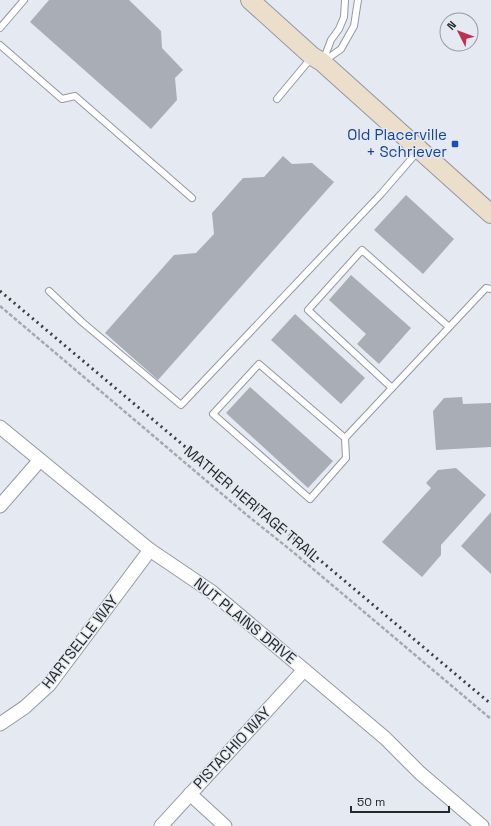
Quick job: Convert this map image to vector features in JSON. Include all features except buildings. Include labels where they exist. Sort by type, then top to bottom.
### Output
[{"type":"street","points":[[250,0],[491,214]]},
{"type":"street","name":"NUT PLAINS DRIVE","points":[[0,427],[150,550],[212,592],[385,738],[420,773],[482,826]]},
{"type":"street","points":[[0,506],[40,460]]},
{"type":"street","name":"HARTSELLE WAY","points":[[0,724],[25,707],[49,685],[150,550]]},
{"type":"street","name":"PISTACHIO WAY","points":[[161,826],[304,670]]},
{"type":"street","points":[[190,794],[225,826]]},
{"type":"lane","points":[[0,28],[24,0]]},
{"type":"lane","points":[[277,99],[317,59],[339,29],[344,17],[345,0]]},
{"type":"lane","points":[[317,59],[341,50],[354,26],[358,0]]},
{"type":"lane","points":[[0,45],[62,99],[75,96],[192,198]]},
{"type":"lane","points":[[48,290],[82,322],[182,405],[381,194],[419,149]]},
{"type":"lane","points":[[392,388],[308,310],[362,250],[449,327]]},
{"type":"lane","points":[[345,438],[259,364],[213,414],[310,499],[346,458],[345,438],[486,288],[491,289]]},
{"type":"path","name":"MATHER HERITAGE TRAIL","points":[[0,306],[491,719]]},
{"type":"railway","points":[[0,291],[491,704]]},
{"type":"place","name":"Old Placerville + Schriever","points":[[455,144]]}]
